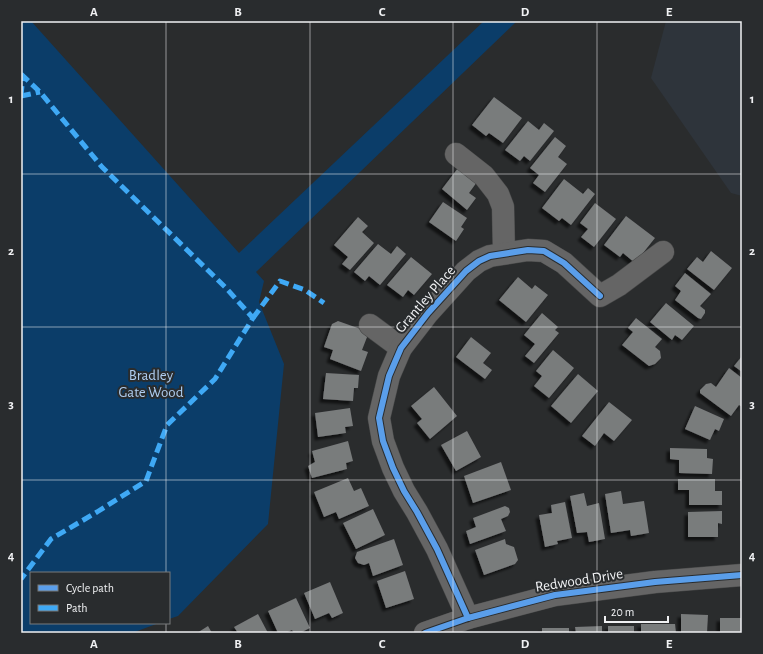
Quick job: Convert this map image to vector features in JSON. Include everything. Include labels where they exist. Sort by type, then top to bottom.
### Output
[{"type":"street","points":[[456,154],[484,176],[498,194],[503,207],[504,253]]},
{"type":"street","name":"Grantley Place","points":[[468,618],[437,549],[393,468],[383,441],[379,418],[389,376],[401,348],[428,313],[466,271],[479,260],[504,253],[528,250],[544,251],[564,263],[600,296],[619,285],[663,252]]},
{"type":"street","name":"Grantley Place","points":[[370,325],[401,348]]},
{"type":"street","name":"Redwood Drive","points":[[425,633],[468,618],[555,595],[655,582],[742,575]]},
{"type":"shaded area","points":[[666,21],[742,21],[742,196],[731,193],[651,78]]},
{"type":"green space","name":"Bradley Gate Wood","points":[[21,21],[31,21],[239,253],[484,21],[517,21],[256,272],[264,281],[259,302],[284,364],[268,524],[178,616],[170,619],[170,572],[30,572],[30,624],[156,624],[132,633],[21,633]]},
{"type":"building","points":[[494,97],[522,118],[503,143],[489,133],[486,136],[472,125]]},
{"type":"building","points":[[528,121],[539,130],[544,123],[554,131],[530,161],[524,156],[520,161],[505,150]]},
{"type":"building","points":[[555,137],[566,146],[558,157],[567,164],[545,192],[533,183],[539,175],[530,168]]},
{"type":"building","points":[[458,168],[477,182],[469,193],[476,198],[467,210],[442,189]]},
{"type":"building","points":[[564,179],[583,194],[588,188],[595,194],[571,225],[562,218],[559,221],[542,208]]},
{"type":"building","points":[[443,202],[467,218],[461,227],[464,229],[456,241],[429,222]]},
{"type":"building","points":[[595,203],[616,219],[594,247],[581,237],[588,229],[580,223]]},
{"type":"building","points":[[626,216],[655,238],[635,263],[623,253],[620,257],[604,245]]},
{"type":"building","points":[[358,217],[368,226],[362,232],[374,243],[350,270],[342,264],[348,257],[334,245]]},
{"type":"building","points":[[378,244],[391,254],[397,246],[406,254],[380,285],[369,276],[365,281],[354,272]]},
{"type":"building","points":[[711,251],[732,268],[714,290],[687,269],[697,257],[703,262]]},
{"type":"building","points":[[411,257],[432,274],[414,295],[408,290],[403,297],[387,285]]},
{"type":"building","points":[[685,273],[711,294],[700,306],[705,310],[705,313],[701,319],[675,300],[681,291],[675,286]]},
{"type":"building","points":[[518,277],[532,289],[535,285],[548,295],[526,322],[499,300]]},
{"type":"building","points":[[666,303],[694,326],[682,340],[675,335],[672,340],[650,322]]},
{"type":"building","points":[[542,313],[558,327],[555,330],[559,333],[534,363],[525,356],[535,344],[524,335]]},
{"type":"building","points":[[636,318],[662,339],[655,347],[660,351],[661,358],[655,364],[649,366],[622,345],[633,332],[628,328]]},
{"type":"building","points":[[338,321],[369,332],[362,350],[368,352],[361,371],[330,359],[333,350],[324,347],[332,324]]},
{"type":"building","points":[[471,337],[491,353],[483,363],[492,370],[485,379],[456,357]]},
{"type":"building","points":[[553,350],[574,368],[549,398],[534,386],[542,376],[536,371]]},
{"type":"building","points":[[742,356],[742,372],[734,366]]},
{"type":"building","points":[[729,368],[742,378],[742,407],[739,405],[731,416],[700,393],[700,390],[706,384],[711,383],[716,387]]},
{"type":"building","points":[[326,373],[359,375],[358,388],[354,388],[353,401],[323,399]]},
{"type":"building","points":[[578,374],[598,391],[571,423],[551,406]]},
{"type":"building","points":[[434,387],[457,416],[430,439],[417,423],[422,419],[411,406]]},
{"type":"building","points":[[609,402],[632,420],[614,441],[604,433],[595,446],[582,436]]},
{"type":"building","points":[[695,406],[724,419],[719,431],[715,429],[710,440],[685,429]]},
{"type":"building","points":[[350,408],[353,426],[345,427],[346,433],[318,437],[315,413]]},
{"type":"building","points":[[467,431],[481,457],[456,471],[441,445]]},
{"type":"building","points":[[348,441],[353,461],[346,463],[347,469],[312,478],[308,466],[315,462],[312,451]]},
{"type":"building","points":[[670,448],[707,449],[707,458],[713,459],[712,474],[679,473],[679,460],[670,459]]},
{"type":"building","points":[[501,462],[511,490],[473,503],[464,476]]},
{"type":"building","points":[[348,478],[354,491],[361,488],[369,506],[339,519],[336,512],[324,517],[314,492]]},
{"type":"building","points":[[678,479],[715,479],[715,491],[722,491],[722,505],[689,505],[689,490],[678,490]]},
{"type":"building","points":[[621,491],[623,504],[644,501],[649,533],[631,536],[630,530],[611,533],[605,494]]},
{"type":"building","points":[[584,493],[587,506],[599,503],[605,539],[589,542],[587,532],[577,533],[570,496]]},
{"type":"building","points":[[565,502],[572,538],[557,541],[558,544],[545,547],[539,515],[552,513],[551,505]]},
{"type":"building","points":[[505,506],[509,508],[510,512],[508,516],[501,519],[506,531],[470,544],[466,531],[476,527],[473,518]]},
{"type":"building","points":[[373,509],[385,535],[356,549],[343,523]]},
{"type":"building","points":[[722,511],[722,524],[718,523],[718,537],[688,537],[688,512]]},
{"type":"building","points":[[394,539],[403,565],[373,576],[369,563],[364,565],[358,563],[355,558],[357,552]]},
{"type":"building","points":[[505,539],[506,544],[514,547],[518,560],[515,564],[484,575],[475,550]]},
{"type":"building","points":[[405,571],[414,599],[386,608],[377,581]]},
{"type":"building","points":[[330,582],[343,613],[332,618],[329,613],[315,619],[304,593]]},
{"type":"building","points":[[296,598],[310,628],[300,633],[294,633],[292,630],[285,633],[278,633],[268,611]]},
{"type":"building","points":[[258,614],[268,633],[238,633],[234,627]]},
{"type":"building","points":[[681,614],[708,615],[707,633],[681,633]]},
{"type":"building","points":[[720,618],[742,618],[742,633],[720,633]]},
{"type":"building","points":[[641,624],[675,624],[676,633],[641,633]]},
{"type":"building","points":[[208,626],[212,633],[197,633]]},
{"type":"building","points":[[602,626],[602,633],[576,633],[575,627]]},
{"type":"building","points":[[608,626],[634,626],[634,633],[608,633]]},
{"type":"building","points":[[542,628],[569,628],[569,633],[542,633]]},
{"type":"marked path","points":[[21,74],[40,92],[102,167],[226,288],[253,318],[215,379],[167,425],[146,481],[51,539],[21,579]]},
{"type":"marked path","points":[[21,96],[23,75]]},
{"type":"marked path","points":[[21,96],[40,92]]},
{"type":"marked path","points":[[253,318],[280,281],[305,290],[324,303]]},
{"type":"cycle path","points":[[468,618],[437,549],[404,491],[393,468],[383,441],[379,418],[389,376],[401,348],[428,313],[466,271],[479,261],[490,256],[528,250],[544,251],[564,263],[600,296]]},
{"type":"cycle path","points":[[425,633],[468,618],[555,595],[655,582],[742,575]]}]
